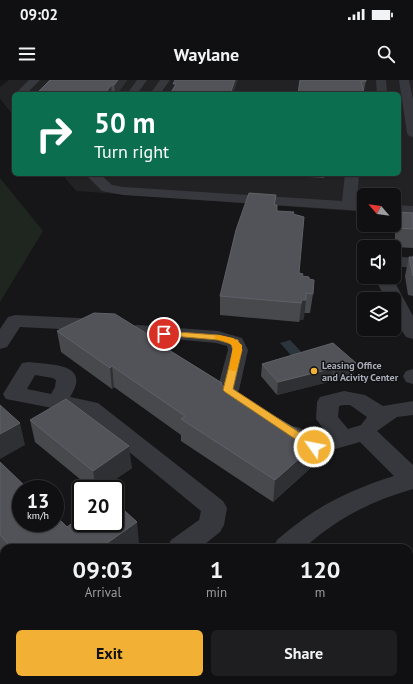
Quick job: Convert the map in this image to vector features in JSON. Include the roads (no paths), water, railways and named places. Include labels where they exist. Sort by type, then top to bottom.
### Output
[{"type":"street","points":[[22,92],[35,80]]},
{"type":"street","points":[[133,92],[142,80]]},
{"type":"street","points":[[157,92],[165,80]]},
{"type":"street","points":[[381,80],[382,92]]},
{"type":"street","points":[[404,80],[411,135]]},
{"type":"street","points":[[401,128],[411,135]]},
{"type":"street","points":[[94,176],[107,188],[123,191],[357,207]]},
{"type":"street","points":[[349,206],[352,176]]},
{"type":"street","points":[[401,209],[413,210]]},
{"type":"street","points":[[401,262],[413,263]]},
{"type":"street","points":[[387,284],[413,333]]},
{"type":"street","points":[[0,343],[15,321],[128,327],[172,353]]},
{"type":"street","points":[[138,332],[218,337],[235,342],[238,350],[234,394],[209,378]]},
{"type":"street","points":[[382,416],[352,398],[341,397],[328,402],[327,419],[354,435],[413,480]]},
{"type":"street","points":[[56,402],[90,408],[214,508],[211,525],[185,544]]},
{"type":"street","points":[[281,425],[314,447],[354,435],[393,409],[413,408]]},
{"type":"street","points":[[291,544],[318,521],[342,507],[368,495],[413,480]]},
{"type":"place","name":"Leasing Office and Acivity Center","points":[[314,371]]}]
